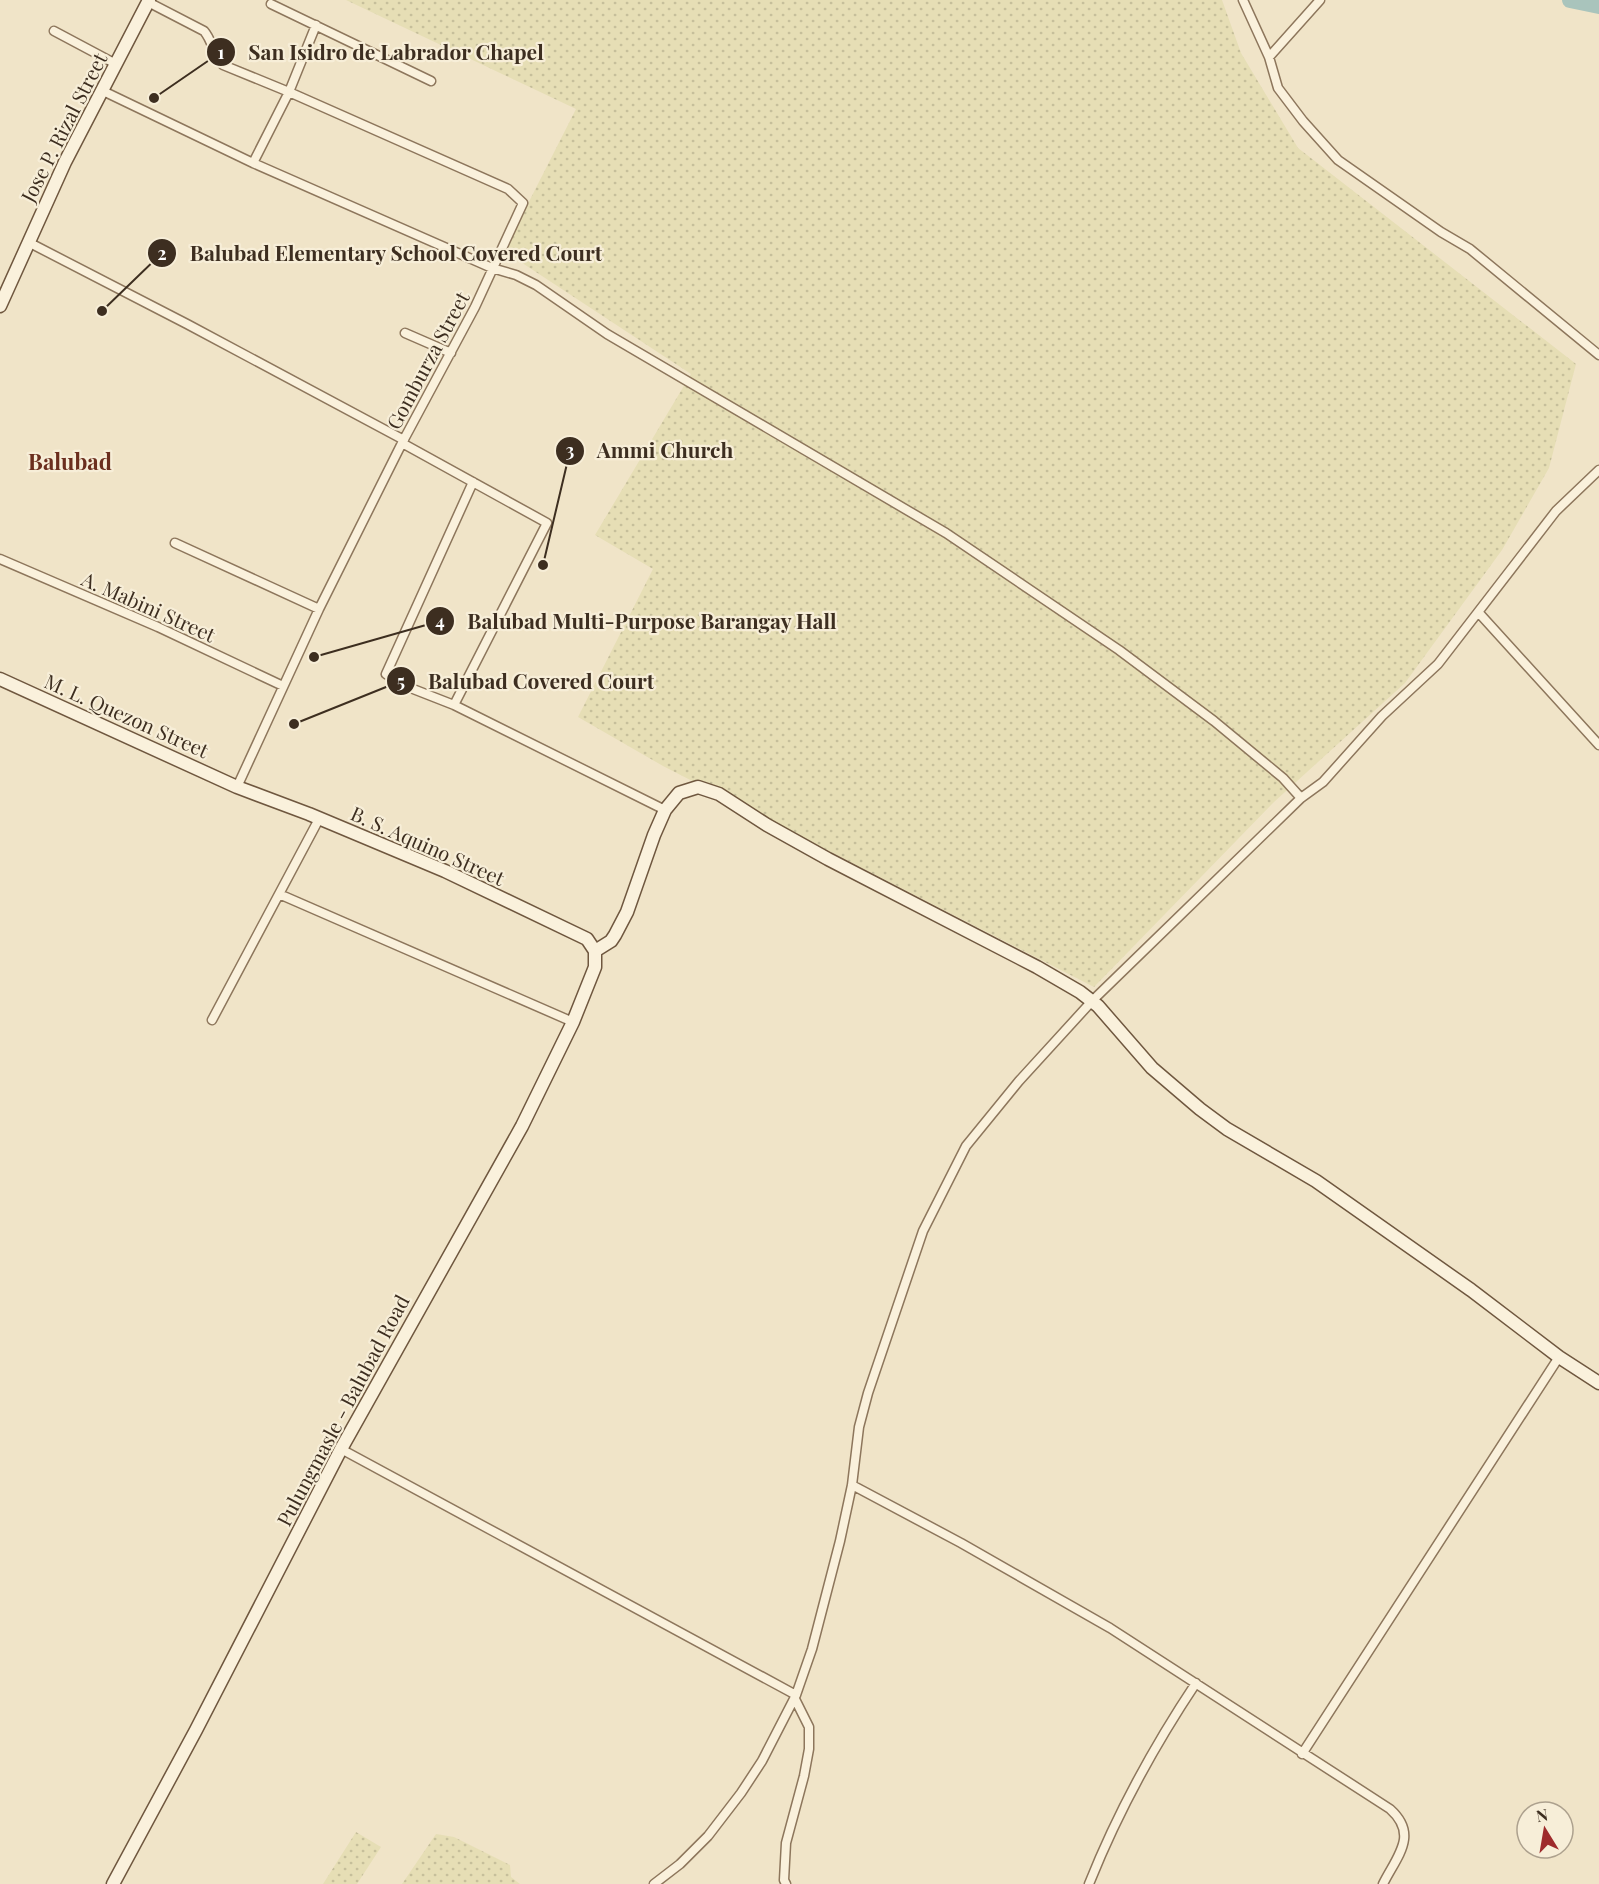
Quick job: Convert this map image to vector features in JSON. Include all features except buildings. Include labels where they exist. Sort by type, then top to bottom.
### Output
[{"type":"street","points":[[1243,0],[1269,57],[1278,88],[1303,121],[1338,160],[1470,249],[1599,355]]},
{"type":"street","points":[[1269,57],[1320,0]]},
{"type":"street","points":[[148,1],[204,31],[210,38],[217,59],[223,65],[289,92]]},
{"type":"street","name":"Jose P. Rizal Street","points":[[0,306],[65,162],[148,1]]},
{"type":"street","points":[[271,4],[431,81]]},
{"type":"street","points":[[253,163],[289,92],[316,25]]},
{"type":"street","points":[[54,31],[116,64]]},
{"type":"street","points":[[102,91],[253,163],[492,268],[516,275],[536,285],[607,334],[946,533],[1138,664],[1214,721],[1283,778],[1301,798]]},
{"type":"street","name":"Gomburza Street","points":[[237,787],[319,609],[403,442],[475,307],[523,203],[508,189],[289,92]]},
{"type":"street","points":[[28,242],[187,324],[546,523],[454,705]]},
{"type":"street","points":[[405,333],[451,353]]},
{"type":"street","points":[[654,1884],[680,1864],[708,1836],[741,1793],[762,1761],[796,1697],[812,1649],[840,1542],[852,1485],[859,1427],[868,1393],[906,1275],[923,1231],[966,1146],[1019,1081],[1093,1000],[1301,798],[1323,782],[1382,716],[1438,664],[1556,511],[1599,470]]},
{"type":"street","points":[[473,483],[386,674],[408,687],[454,705],[665,810]]},
{"type":"street","points":[[175,543],[319,609]]},
{"type":"street","name":"A. Mabini Street","points":[[0,559],[158,627],[283,686]]},
{"type":"street","points":[[1479,613],[1599,745]]},
{"type":"street","name":"M. L. Quezon Street","points":[[0,679],[237,787]]},
{"type":"street","name":"B. S. Aquino Street","points":[[237,787],[445,872],[587,939],[595,951]]},
{"type":"street","points":[[595,951],[611,941],[627,912],[665,810],[679,793],[698,787],[719,794],[766,825],[1036,967],[1093,1000],[1152,1068],[1200,1109],[1227,1129],[1325,1187],[1471,1290],[1559,1357],[1599,1383]]},
{"type":"street","points":[[212,1020],[319,819]]},
{"type":"street","points":[[279,894],[573,1022]]},
{"type":"street","name":"Pulungmasle - Balubad Road","points":[[113,1884],[201,1720],[340,1449],[522,1126],[573,1022],[595,967],[595,951]]},
{"type":"street","points":[[1302,1754],[1559,1357]]},
{"type":"street","points":[[340,1449],[796,1697],[809,1727],[809,1749],[786,1843],[784,1880],[786,1884]]},
{"type":"street","points":[[852,1485],[961,1543],[1110,1628],[1390,1809],[1402,1822],[1405,1838],[1383,1884]]},
{"type":"street","points":[[1089,1884],[1108,1840],[1168,1724],[1196,1683]]},
{"type":"shaded area","points":[[346,0],[1222,0],[1241,53],[1298,148],[1576,364],[1549,468],[1502,550],[1405,683],[1274,802],[1094,987],[663,766],[578,717],[653,569],[595,535],[691,374],[504,251],[576,109]]},
{"type":"shaded area","points":[[356,1832],[381,1847],[357,1884],[323,1884]]},
{"type":"shaded area","points":[[436,1834],[454,1837],[510,1865],[511,1877],[520,1884],[402,1884]]},
{"type":"waterway","points":[[1570,0],[1599,6]]},
{"type":"place","name":"San Isidro de Labrador Chapel","points":[[154,98]]},
{"type":"place","name":"Balubad Elementary School Covered Court","points":[[102,311]]},
{"type":"place","name":"Ammi Church","points":[[543,565]]},
{"type":"place","name":"Balubad Multi-Purpose Barangay Hall","points":[[314,657]]},
{"type":"place","name":"Balubad Covered Court","points":[[294,724]]},
{"type":"district","name":"Balubad","points":[[70,461]]}]
